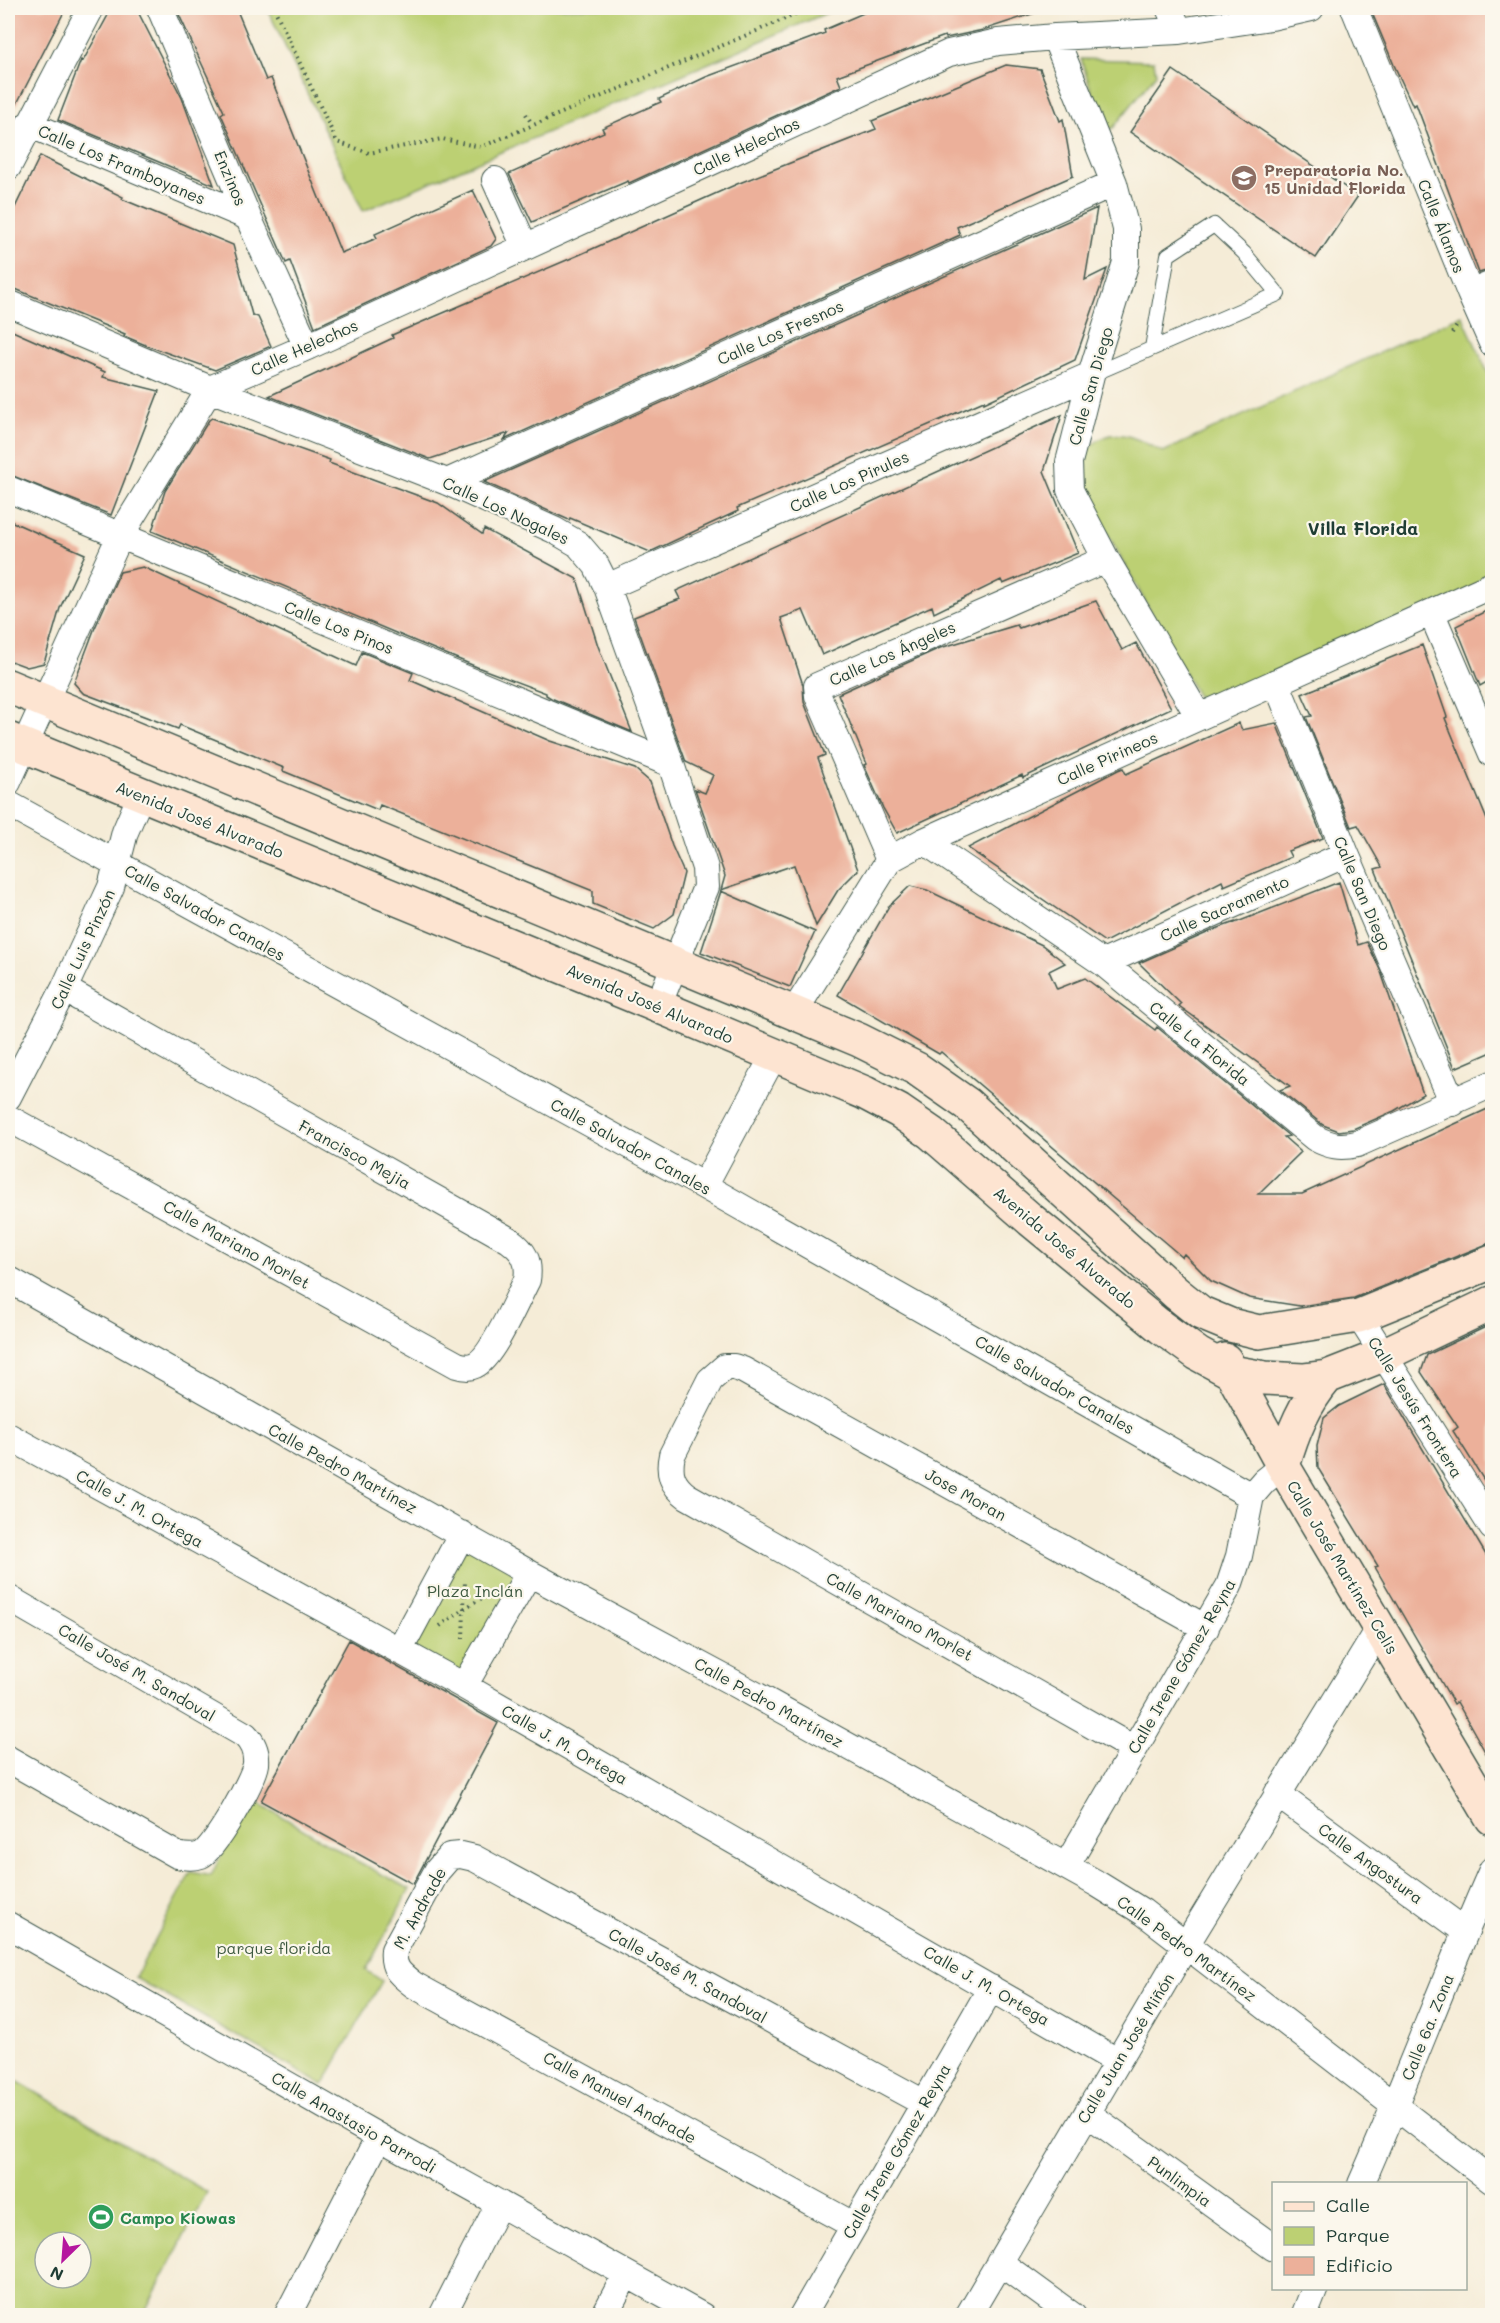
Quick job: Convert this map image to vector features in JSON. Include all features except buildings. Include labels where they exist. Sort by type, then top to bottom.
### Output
[{"type":"street","points":[[8,167],[91,8]]},
{"type":"street","name":"Enzinos","points":[[160,8],[248,217],[307,347]]},
{"type":"street","points":[[1169,8],[1179,31]]},
{"type":"street","name":"Calle Helechos","points":[[210,389],[307,347],[949,53],[998,42],[1179,31],[1271,17],[1311,8]]},
{"type":"street","name":"Calle Álamos","points":[[1354,8],[1481,289],[1492,344]]},
{"type":"street","name":"Calle San Diego","points":[[1055,37],[1114,183],[1126,229],[1126,262],[1091,375],[1069,462],[1070,490],[1106,559],[1199,717]]},
{"type":"street","name":"Calle Los Framboyanes","points":[[29,124],[248,217]]},
{"type":"street","points":[[495,180],[525,247]]},
{"type":"street","name":"Calle Los Fresnos","points":[[447,482],[1114,183]]},
{"type":"street","name":"Calle Los Nogales","points":[[8,303],[210,389],[447,482],[554,530],[578,544],[596,565],[607,587],[671,764],[705,868],[706,887],[677,964],[658,1006]]},
{"type":"street","name":"Calle Los Pirules","points":[[607,587],[1091,375]]},
{"type":"street","points":[[8,782],[16,742],[45,702],[120,536],[210,389]]},
{"type":"street","name":"Calle Los Pinos","points":[[8,489],[671,764]]},
{"type":"street","name":"Calle Los Ángeles","points":[[889,860],[818,696],[817,686],[1106,559]]},
{"type":"street","name":"Calle Pirineos","points":[[793,1014],[889,860],[924,841],[1492,585]]},
{"type":"street","points":[[1432,614],[1492,754]]},
{"type":"street","name":"Calle San Diego","points":[[1276,682],[1346,854],[1453,1103]]},
{"type":"street","points":[[8,686],[677,964],[869,1045],[917,1069],[967,1104],[1176,1293],[1201,1313],[1230,1325],[1259,1332],[1359,1316],[1492,1262]]},
{"type":"street","name":"Avenida José Alvarado","points":[[16,742],[865,1093],[899,1111],[931,1133],[1030,1220],[1162,1328],[1198,1354],[1231,1372]]},
{"type":"street","name":"Calle Luis Pinzón","points":[[8,1097],[64,989],[111,887],[125,832],[141,795]]},
{"type":"street","name":"Calle Salvador Canales","points":[[8,804],[704,1186],[1251,1496]]},
{"type":"street","name":"Calle La Florida","points":[[924,841],[1103,963],[1315,1138],[1329,1145],[1341,1147],[1357,1144],[1492,1084]]},
{"type":"street","name":"Calle Sacramento","points":[[1103,963],[1346,854]]},
{"type":"street","name":"Francisco Mejia","points":[[64,989],[519,1247],[526,1257],[529,1268],[527,1280],[489,1353],[476,1365],[467,1368]]},
{"type":"street","points":[[704,1186],[774,1055]]},
{"type":"street","name":"Calle Mariano Morlet","points":[[8,1119],[457,1365],[467,1368]]},
{"type":"street","name":"Calle Pedro Martínez","points":[[8,1279],[529,1573],[1067,1865],[1143,1912],[1492,2181]]},
{"type":"street","points":[[1231,1372],[1265,1378],[1303,1380],[1327,1377],[1383,1355],[1492,1303]]},
{"type":"street","name":"Calle José Martínez Celis","points":[[1201,1313],[1283,1466],[1492,1818]]},
{"type":"street","name":"Calle Jesús Frontera","points":[[1359,1316],[1492,1527]]},
{"type":"street","name":"Calle Mariano Morlet","points":[[725,1367],[710,1380],[672,1455],[671,1478],[677,1488],[687,1496],[1134,1749]]},
{"type":"street","name":"Jose Moran","points":[[725,1367],[743,1370],[1206,1628]]},
{"type":"street","points":[[1251,1496],[1264,1481],[1283,1466],[1291,1436],[1301,1414],[1311,1396],[1327,1377]]},
{"type":"street","name":"Calle J. M. Ortega","points":[[8,1436],[464,1686],[1117,2061]]},
{"type":"street","name":"Calle Irene Gómez Reyna","points":[[1067,1865],[1206,1628],[1233,1576],[1251,1496]]},
{"type":"street","points":[[399,1651],[462,1534]]},
{"type":"street","points":[[464,1686],[529,1573]]},
{"type":"street","name":"Calle José M. Sandoval","points":[[8,1598],[245,1735],[253,1743],[256,1756],[252,1777],[215,1843],[201,1855],[189,1857],[177,1855],[8,1759]]},
{"type":"street","name":"Calle Juan José Miñón","points":[[968,2316],[1186,1945],[1378,1629]]},
{"type":"street","name":"Calle Angostura","points":[[1277,1794],[1465,1931]]},
{"type":"street","name":"Calle José M. Sandoval","points":[[450,1856],[461,1855],[474,1858],[924,2103]]},
{"type":"street","name":"M. Andrade","points":[[392,1962],[394,1950],[437,1871],[450,1856]]},
{"type":"street","name":"Calle 6a. Zona","points":[[1362,2182],[1492,1870]]},
{"type":"street","name":"Calle Anastasio Parrodi","points":[[8,1924],[379,2137],[702,2316]]},
{"type":"street","name":"Calle Manuel Andrade","points":[[392,1962],[401,1976],[414,1985],[853,2225]]},
{"type":"street","name":"Calle Irene Gómez Reyna","points":[[802,2316],[992,1988]]},
{"type":"street","name":"Punlimpia","points":[[1087,2113],[1272,2247]]},
{"type":"street","points":[[287,2316],[379,2137]]},
{"type":"street","points":[[442,2316],[499,2204]]},
{"type":"street","points":[[999,2262],[1073,2316]]},
{"type":"street","points":[[604,2316],[626,2274]]},
{"type":"street","points":[[1304,2316],[1315,2290]]},
{"type":"lane","points":[[1091,375],[1278,294],[1244,253],[1214,225],[1168,255],[1152,348]]},
{"type":"path","points":[[274,8],[337,142],[369,153],[442,139],[481,147],[810,8]]},
{"type":"path","points":[[526,114],[532,124]]},
{"type":"path","points":[[462,1534],[466,1550],[460,1680],[464,1686]]},
{"type":"path","points":[[438,1628],[465,1608],[516,1578],[529,1573]]},
{"type":"green space","points":[[267,8],[838,8],[363,211]]},
{"type":"green space","points":[[1081,59],[1154,61],[1156,74],[1113,128],[1104,130]]},
{"type":"green space","points":[[1462,315],[1492,382],[1492,583],[1211,704],[1198,697],[1084,491],[1079,473],[1089,448],[1102,438],[1119,435],[1137,439],[1163,452]]},
{"type":"green space","name":"Plaza Inclán","points":[[462,1534],[529,1573],[464,1686],[399,1651]]},
{"type":"green space","name":"parque florida","points":[[249,1797],[355,1860],[410,1889],[366,1970],[382,1981],[323,2085],[135,1978],[191,1872],[211,1876]]},
{"type":"green space","name":"Campo Kiowas","points":[[8,2076],[207,2192],[143,2315],[8,2315]]},
{"type":"place","name":"Preparatoria No. 15 Unidad Florida","points":[[1244,178]]},
{"type":"place","name":"Campo Kiowas","points":[[101,2217]]},
{"type":"district","name":"Villa Florida","points":[[1363,528]]}]
